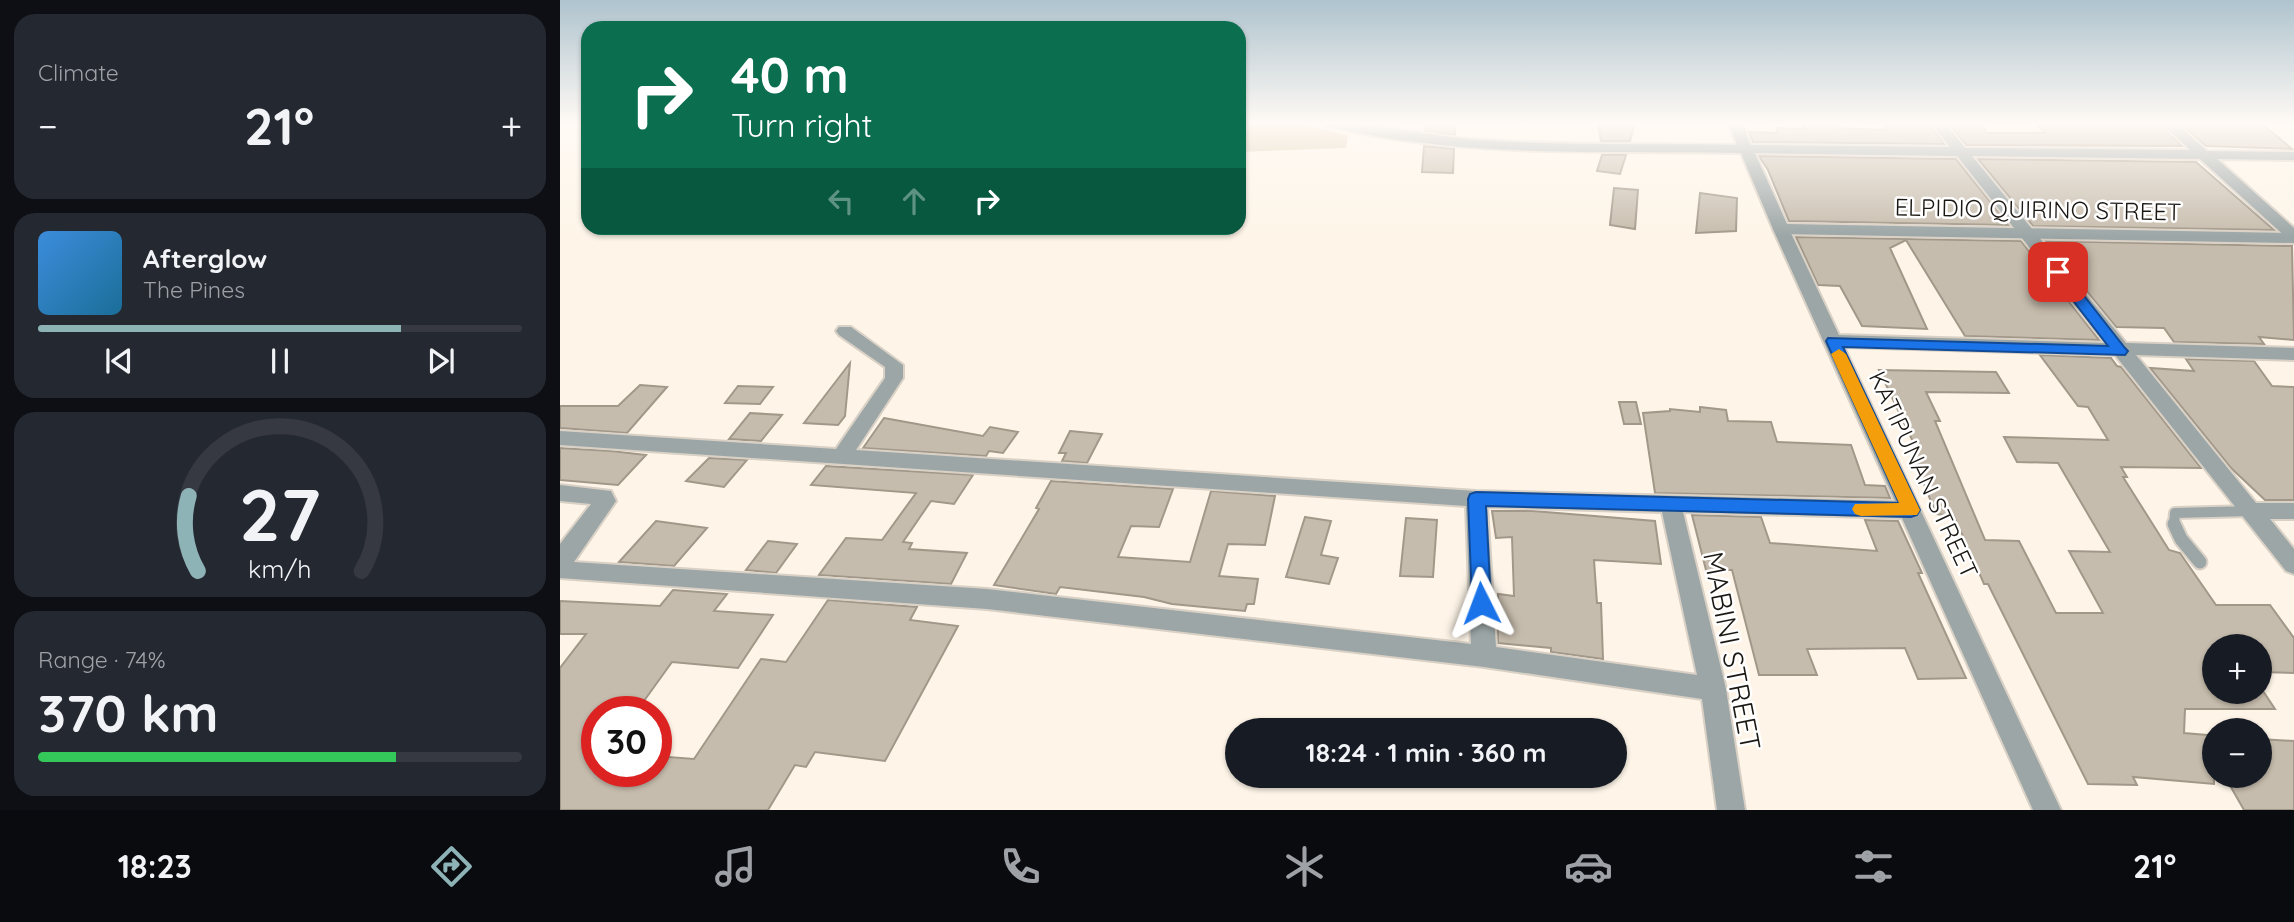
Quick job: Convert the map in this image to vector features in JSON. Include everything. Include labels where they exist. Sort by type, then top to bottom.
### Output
[{"type":"street","name":"KATIPUNAN STREET","points":[[1751,161],[2047,810]]},
{"type":"street","points":[[1968,161],[2294,565]]},
{"type":"street","points":[[2208,161],[2294,237]]},
{"type":"street","name":"ELPIDIO QUIRINO STREET","points":[[1781,229],[2294,237]]},
{"type":"street","points":[[842,456],[896,371],[894,365],[845,331]]},
{"type":"street","points":[[1833,341],[2294,354]]},
{"type":"street","points":[[560,438],[1476,499],[1911,510]]},
{"type":"street","points":[[560,493],[605,500],[564,556],[562,568],[566,571],[987,599],[1484,656],[1713,689]]},
{"type":"street","points":[[1476,499],[1484,656]]},
{"type":"street","name":"MABINI STREET","points":[[1671,505],[1713,689],[1731,810]]},
{"type":"street","points":[[2250,511],[2294,511]]},
{"type":"lane","points":[[2200,562],[2174,528],[2172,520],[2175,513],[2250,511]]},
{"type":"building","points":[[1423,161],[1454,161],[1453,173],[1422,172]]},
{"type":"building","points":[[1600,161],[1624,161],[1620,174],[1597,171]]},
{"type":"building","points":[[1762,161],[1957,161],[2009,225],[1789,221]]},
{"type":"building","points":[[1979,161],[2196,162],[2274,230],[2033,226]]},
{"type":"building","points":[[1614,188],[1638,190],[1635,229],[1610,225]]},
{"type":"building","points":[[1700,193],[1737,198],[1736,231],[1696,233]]},
{"type":"building","points":[[1796,237],[2021,241],[2099,340],[1965,336],[1906,240],[1890,248],[1927,329],[1862,326],[1840,286],[1818,285]]},
{"type":"building","points":[[2046,241],[2292,246],[2294,340],[2259,337],[2264,344],[2174,342],[2164,328],[2116,327]]},
{"type":"building","points":[[2040,355],[2111,358],[2121,367],[2201,468],[2121,467],[2127,477],[2123,477],[2169,550],[2180,553],[2216,605],[2270,605],[2294,638],[2294,673],[2272,672],[2272,634],[2202,634],[2202,704],[2272,704],[2275,709],[2185,709],[2184,733],[2202,735],[2202,783],[2133,777],[2137,785],[2088,784],[1988,584],[1984,584],[1954,516],[1936,514],[1909,446],[1915,446],[1879,370],[1996,372],[2009,393],[1926,392],[1940,421],[1935,421],[1985,540],[2019,541],[2056,613],[2103,613],[2069,551],[2110,552],[2058,463],[2017,462],[2004,437],[2108,440],[2088,407],[2078,406]]},
{"type":"building","points":[[2186,359],[2254,361],[2272,386],[2294,387],[2294,500],[2265,500],[2231,468],[2150,368],[2194,371]]},
{"type":"building","points":[[850,363],[845,416],[838,425],[804,423]]},
{"type":"building","points":[[640,385],[667,387],[627,433],[560,428],[560,406],[618,406]]},
{"type":"building","points":[[738,386],[773,387],[760,404],[725,403]]},
{"type":"building","points":[[1619,402],[1636,402],[1641,424],[1624,424]]},
{"type":"building","points":[[1700,407],[1726,410],[1728,421],[1771,422],[1777,442],[1851,445],[1865,485],[1885,486],[1890,498],[1655,493],[1643,413],[1670,409],[1700,412]]},
{"type":"building","points":[[750,413],[782,415],[761,441],[729,439]]},
{"type":"building","points":[[884,418],[983,436],[990,427],[1018,432],[1003,453],[989,451],[986,456],[863,448]]},
{"type":"building","points":[[1070,431],[1102,434],[1087,463],[1062,461],[1066,453],[1059,453]]},
{"type":"building","points":[[560,448],[646,455],[618,485],[560,480]]},
{"type":"building","points":[[709,458],[747,460],[724,487],[686,481]]},
{"type":"building","points":[[826,466],[973,475],[954,504],[931,501],[903,542],[912,543],[909,549],[967,553],[951,584],[819,575],[846,538],[882,540],[916,493],[811,485]]},
{"type":"building","points":[[1051,481],[1173,489],[1159,527],[1131,526],[1118,557],[1190,562],[1211,491],[1275,496],[1265,545],[1228,544],[1219,576],[1258,579],[1254,604],[1247,604],[1245,611],[1172,604],[1144,597],[1060,587],[1056,594],[994,585],[1039,509],[1036,508]]},
{"type":"building","points":[[1492,511],[1533,511],[1655,521],[1661,564],[1594,560],[1597,603],[1601,603],[1603,659],[1551,652],[1551,648],[1498,643],[1498,594],[1514,596],[1512,537],[1496,538]]},
{"type":"building","points":[[1692,515],[1761,517],[1770,543],[1877,551],[1865,520],[1898,521],[1922,573],[1918,573],[1966,678],[1918,679],[1905,648],[1807,649],[1817,675],[1759,675],[1732,570],[1706,570]]},
{"type":"building","points":[[1305,517],[1331,521],[1321,555],[1338,558],[1329,584],[1286,577]]},
{"type":"building","points":[[1406,518],[1437,520],[1433,577],[1400,576]]},
{"type":"building","points":[[656,521],[707,528],[674,566],[619,562]]},
{"type":"building","points":[[768,541],[797,544],[776,573],[746,570]]},
{"type":"building","points":[[673,590],[727,594],[714,611],[773,615],[738,668],[672,662],[648,696],[581,696],[581,787],[672,787],[672,757],[694,759],[761,659],[786,662],[828,600],[917,607],[910,620],[958,626],[885,761],[815,752],[806,767],[795,765],[768,810],[560,810],[560,668],[586,634],[560,634],[560,601],[660,606]]},
{"type":"building","points":[[2272,740],[2294,741],[2294,810],[2244,810],[2231,788],[2272,788]]},
{"type":"slow traffic","points":[[1839,354],[1911,510],[1861,509]]},
{"type":"route","points":[[1481,603],[1476,499],[1911,510],[1833,341],[2120,351],[2058,272]]}]
